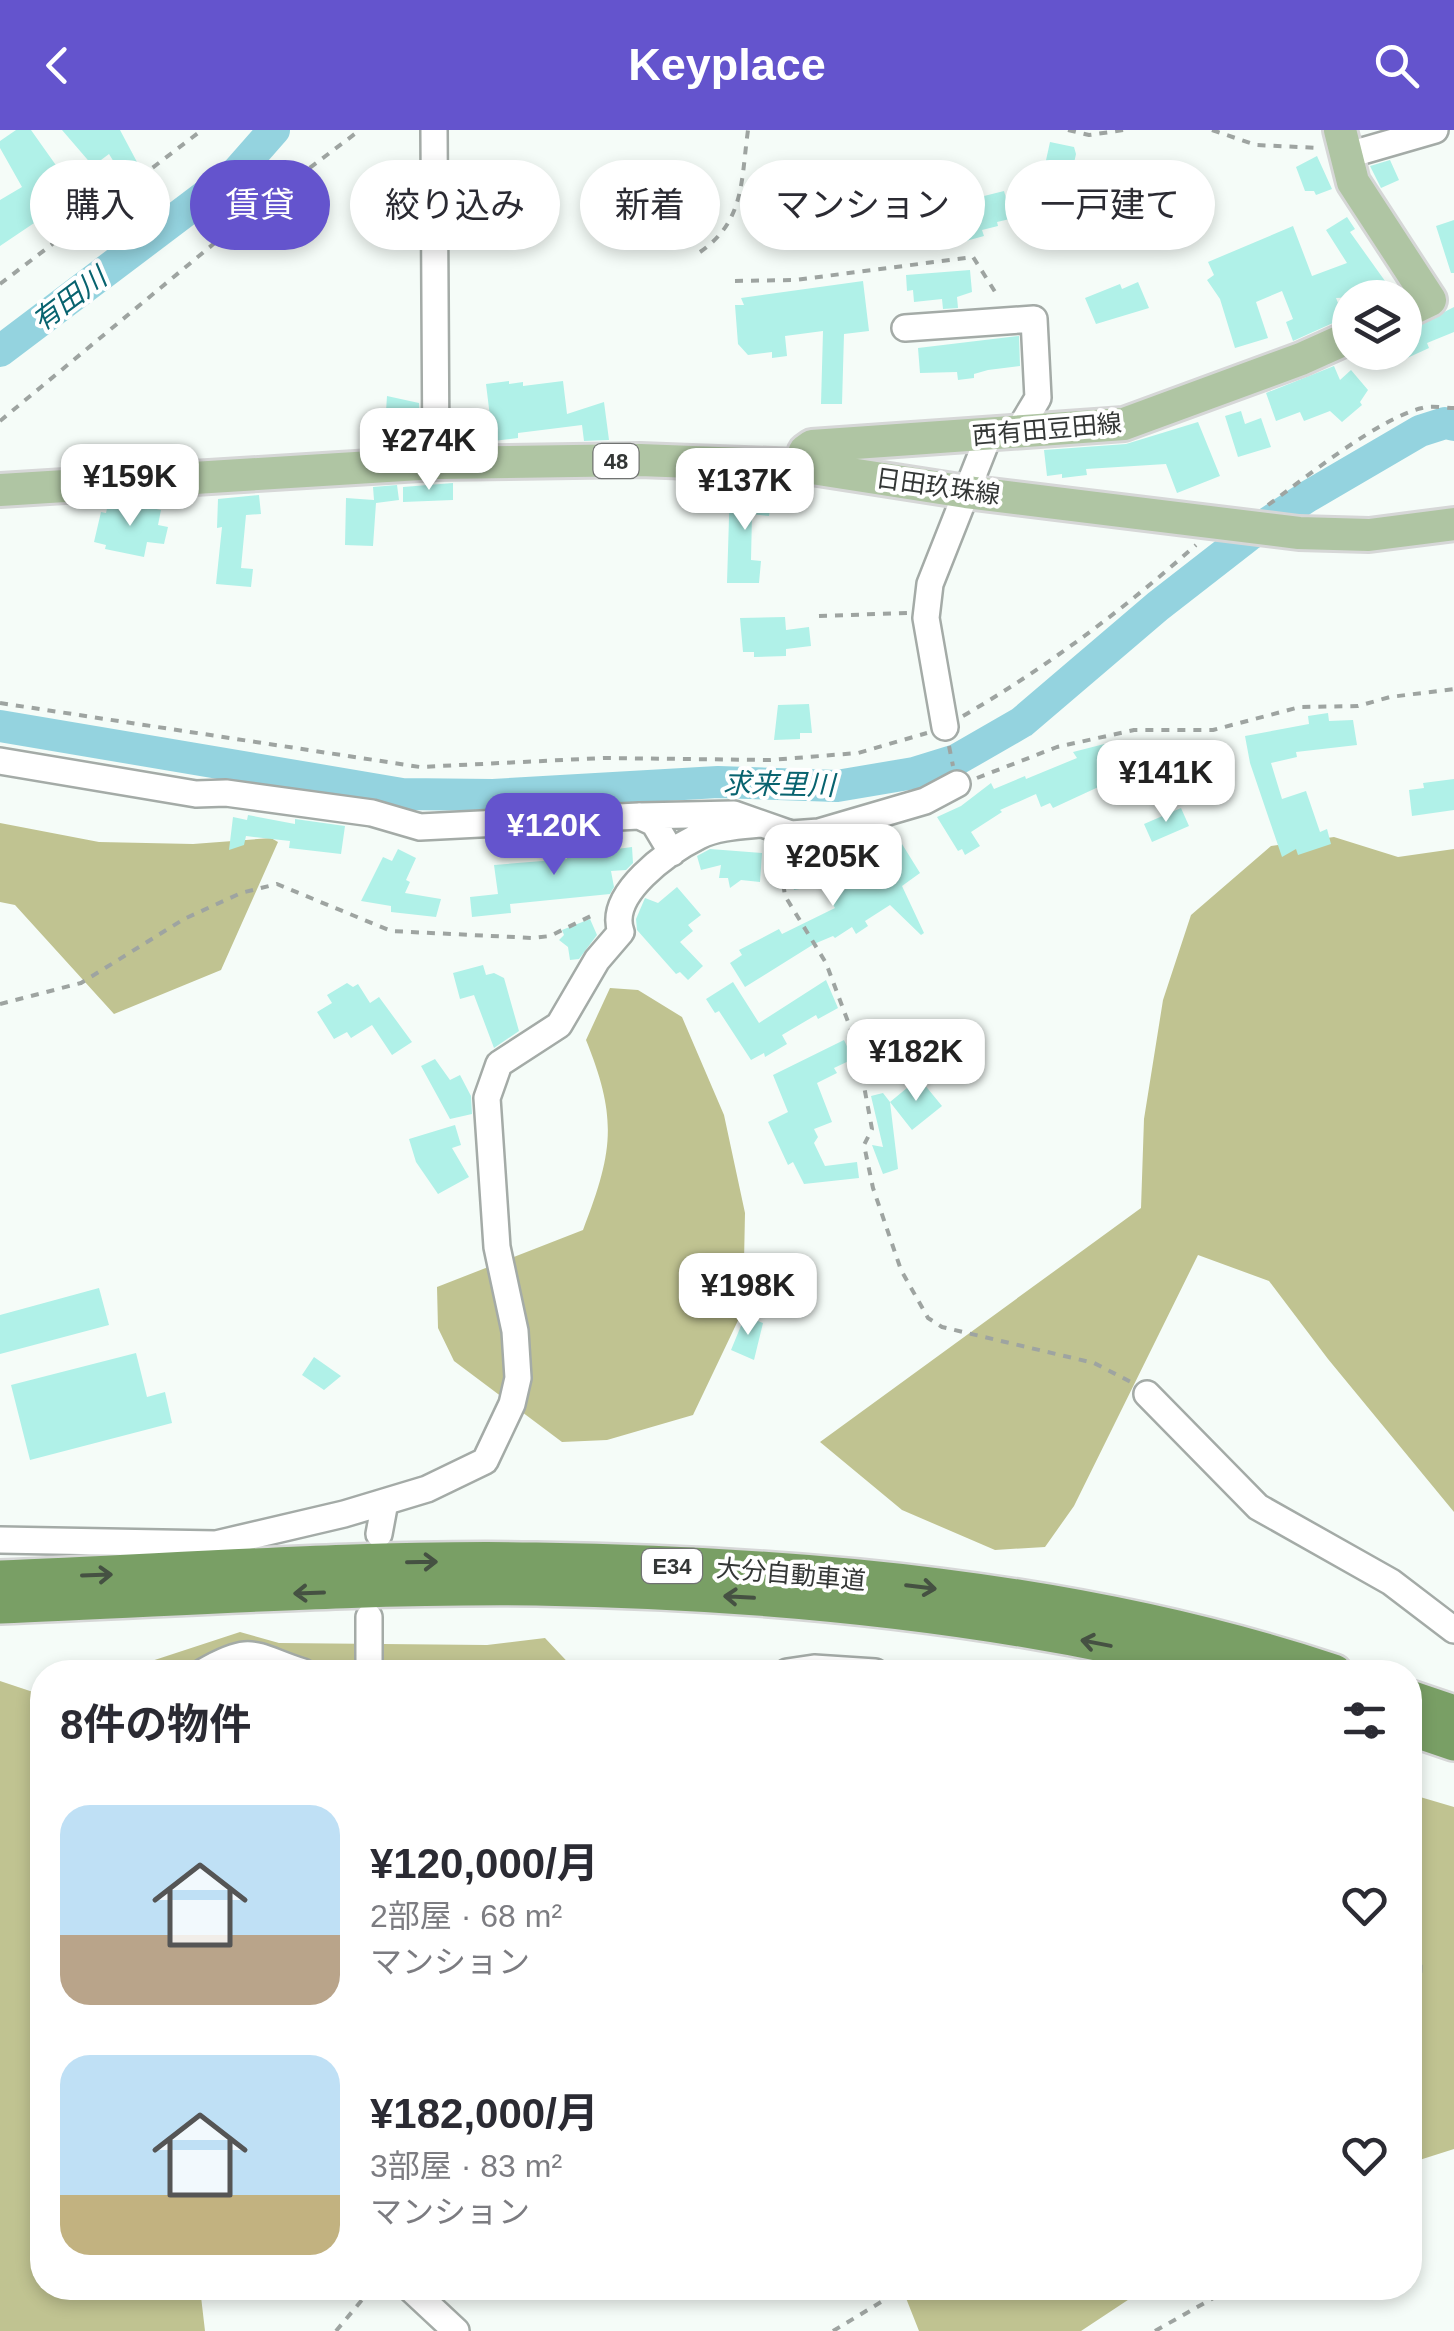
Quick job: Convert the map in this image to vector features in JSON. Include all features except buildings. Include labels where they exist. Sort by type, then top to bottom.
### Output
[{"type":"highway","name":"大分自動車道","points":[[0,1578],[536,1560],[795,1571],[996,1596],[1106,1615],[1286,1660]]},
{"type":"highway","name":"大分自動車道","points":[[0,1606],[536,1588],[794,1600],[990,1624],[1166,1660]]},
{"type":"highway","points":[[1422,1702],[1454,1713]]},
{"type":"highway","points":[[1422,1732],[1454,1743]]},
{"type":"main road","points":[[1342,143],[1353,182],[1430,302]]},
{"type":"main road","name":"西有田豆田線","points":[[799,466],[805,451],[812,446],[1124,424],[1332,345]]},
{"type":"main road","name":"日田玖珠線","points":[[0,490],[436,463],[640,460],[799,466],[966,492],[1300,533],[1370,535],[1454,524]]},
{"type":"street","points":[[434,130],[436,463]]},
{"type":"street","points":[[1342,143],[1434,130]]},
{"type":"street","points":[[905,328],[1034,319],[1038,398],[1003,434],[966,492],[930,584],[927,612],[945,726]]},
{"type":"street","points":[[0,761],[196,794],[226,794],[372,813],[420,827],[734,814],[790,834],[819,832],[925,802],[956,780]]},
{"type":"street","points":[[638,816],[654,823],[672,853]]},
{"type":"street","points":[[0,1540],[216,1544],[385,1502],[427,1489],[485,1461],[512,1404],[518,1378],[515,1331],[497,1247],[487,1098],[499,1064],[559,1025],[576,1002],[597,960],[621,932],[616,920],[622,901],[672,853],[702,835],[760,824]]},
{"type":"street","points":[[1147,1394],[1258,1507],[1391,1582],[1454,1630]]},
{"type":"street","points":[[379,1534],[385,1502]]},
{"type":"street","points":[[368,1618],[369,1660]]},
{"type":"street","points":[[225,1660],[250,1652],[271,1660]]},
{"type":"street","points":[[423,2300],[456,2331]]},
{"type":"path","points":[[0,284],[202,130]]},
{"type":"path","points":[[0,420],[258,207],[360,130]]},
{"type":"path","points":[[700,252],[722,237],[738,207],[748,130]]},
{"type":"path","points":[[1068,130],[1088,135],[1124,130]]},
{"type":"path","points":[[1212,130],[1256,145],[1301,149],[1342,143]]},
{"type":"path","points":[[735,281],[796,280],[973,257],[998,298],[1018,306],[1021,320]]},
{"type":"path","points":[[0,703],[420,767],[603,758],[787,759],[858,753],[945,726],[1046,666],[1230,524],[1338,453],[1422,408],[1454,408]]},
{"type":"path","points":[[819,616],[927,612]]},
{"type":"path","points":[[945,726],[956,780],[1117,733],[1212,730],[1300,707],[1358,706],[1390,697],[1454,689]]},
{"type":"path","points":[[790,834],[781,868],[784,896],[839,993],[856,1043],[872,1129],[864,1145],[873,1188],[900,1270],[928,1318],[942,1327],[1094,1362],[1120,1374],[1147,1394]]},
{"type":"path","points":[[0,1004],[81,983],[184,918],[241,893],[278,884],[391,931],[428,935],[550,936],[622,901]]},
{"type":"path","points":[[336,2331],[362,2300]]},
{"type":"path","points":[[832,2331],[884,2300]]},
{"type":"path","points":[[1155,2331],[1210,2300]]},
{"type":"green space","points":[[0,823],[99,842],[193,844],[271,838],[278,842],[221,970],[114,1014],[15,905],[0,902]]},
{"type":"green space","points":[[1334,837],[1398,857],[1454,849],[1454,1512],[1269,1281],[1198,1255],[1074,1506],[1045,1547],[995,1550],[902,1510],[820,1442],[1141,1208],[1144,1119],[1163,1000],[1191,915],[1271,846]]},
{"type":"green space","points":[[610,988],[638,990],[682,1017],[724,1115],[745,1213],[743,1310],[693,1415],[607,1440],[562,1442],[454,1361],[438,1328],[437,1287],[583,1230],[601,1179],[608,1135],[603,1092],[586,1040]]},
{"type":"green space","points":[[240,1632],[279,1643],[487,1645],[545,1638],[566,1660],[155,1660]]},
{"type":"green space","points":[[0,1681],[30,1691],[30,2300],[201,2300],[205,2331],[0,2331]]},
{"type":"green space","points":[[1422,1798],[1454,1807],[1454,2149],[1422,2159]]},
{"type":"green space","points":[[907,2300],[1128,2300],[1081,2331],[919,2331]]},
{"type":"waterway","name":"有田川","points":[[0,351],[237,172],[274,130]]},
{"type":"waterway","name":"求来里川","points":[[0,726],[402,794],[493,795],[718,782],[837,786],[914,773],[956,760],[1022,722],[1158,606],[1248,536],[1307,497],[1420,431],[1445,423],[1454,425]]}]
